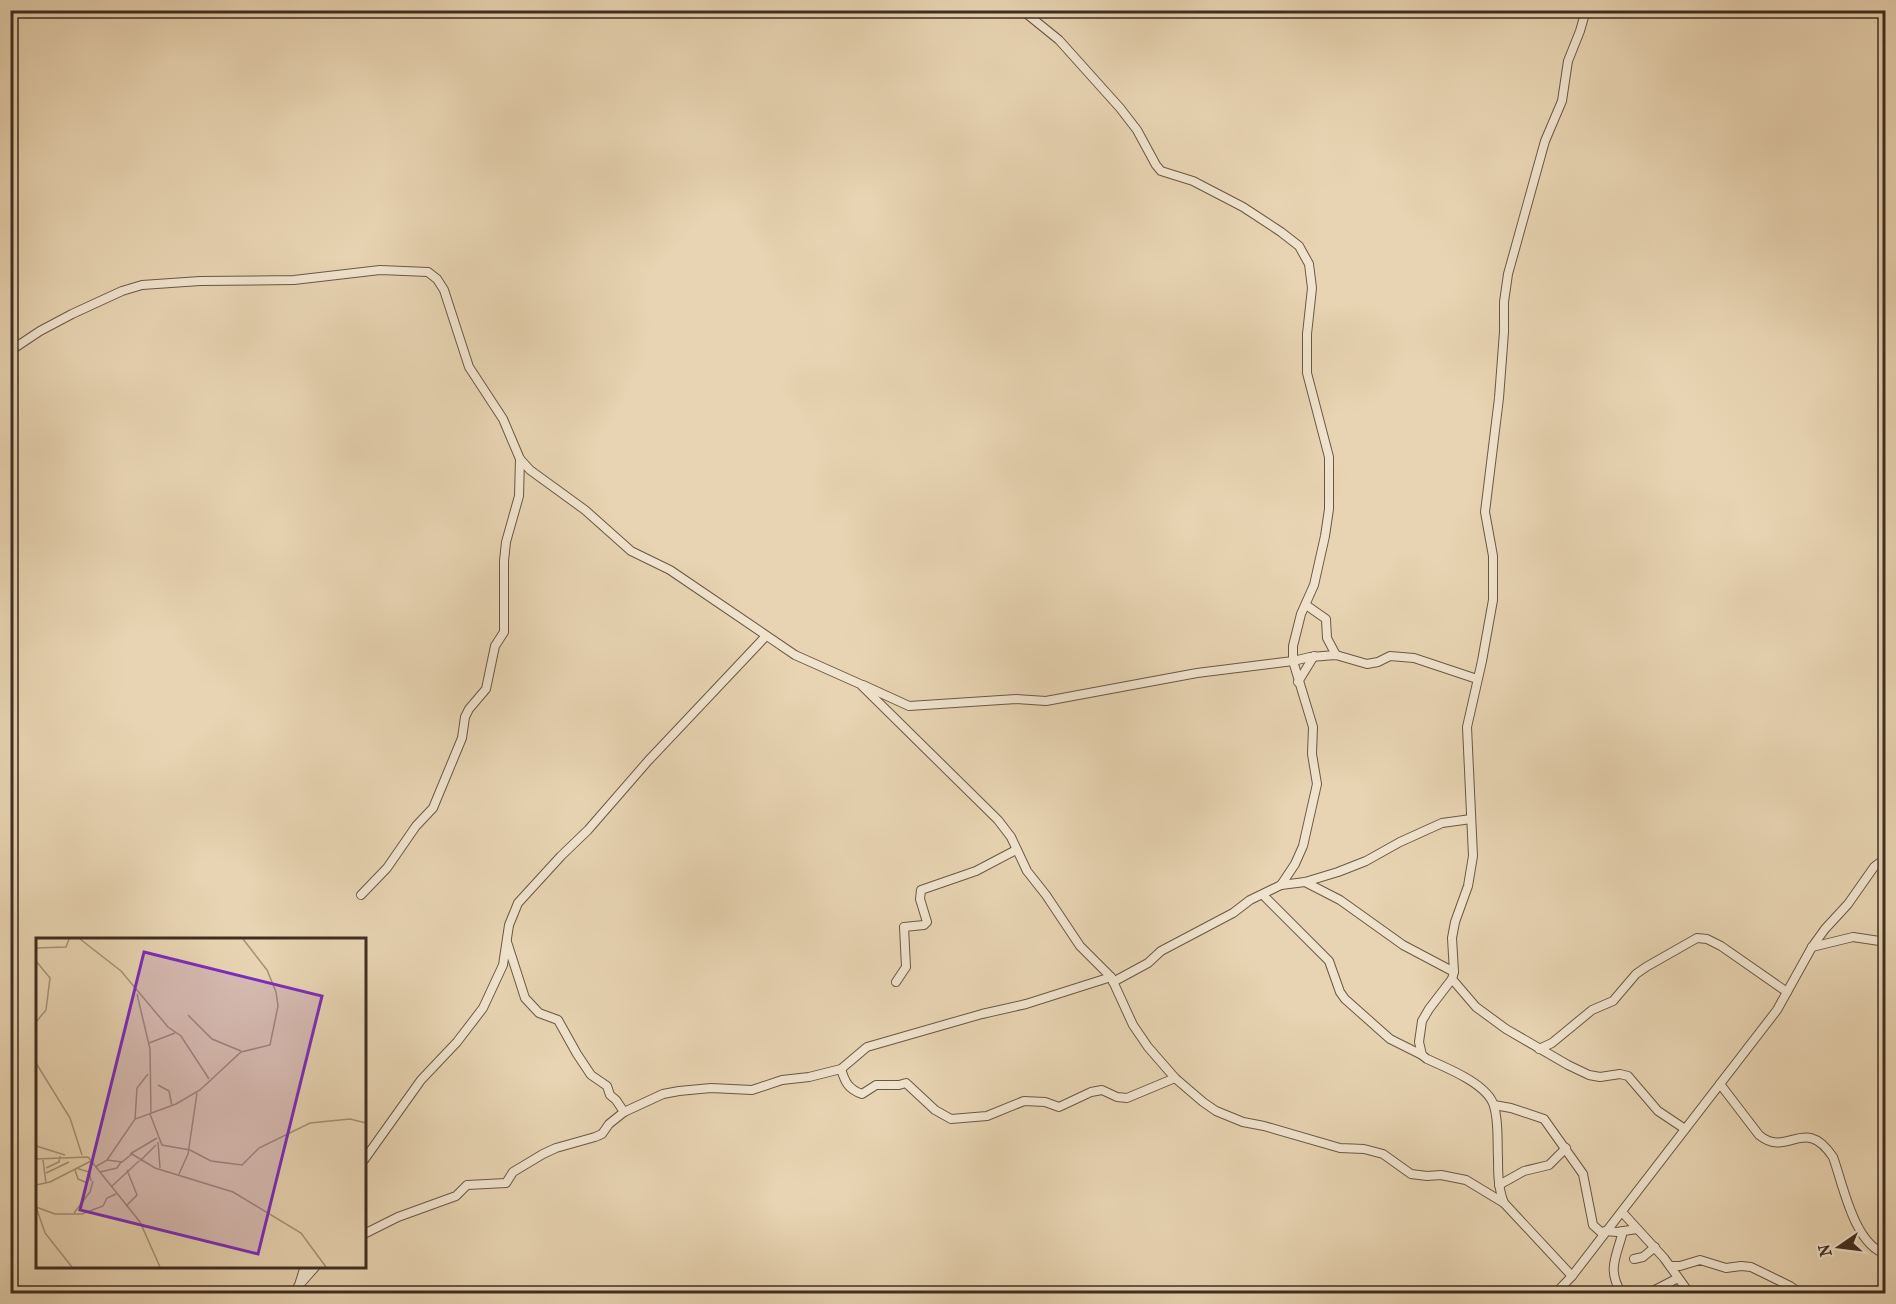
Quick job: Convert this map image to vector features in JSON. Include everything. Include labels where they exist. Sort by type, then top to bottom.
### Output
[{"type":"street","points":[[366,1233],[398,1217],[456,1196],[467,1185],[506,1183],[513,1172],[549,1150],[602,1134],[609,1124],[624,1112],[663,1094],[679,1090],[711,1088],[752,1090],[782,1080],[805,1078],[841,1069],[867,1047],[1112,980],[1148,963],[1161,951],[1281,885],[1290,875],[1303,846],[1317,784],[1312,754],[1313,727],[1298,682],[1293,661],[1293,646],[1314,585],[1325,540],[1330,481],[1329,457],[1307,373],[1307,334],[1312,288],[1309,264],[1299,246],[1243,207],[1193,181],[1161,171],[1137,129],[1120,108],[1059,40],[1022,10]]},
{"type":"street","points":[[1422,1055],[1419,1034],[1422,1021],[1453,976],[1452,938],[1455,921],[1468,886],[1473,856],[1467,727],[1493,600],[1493,556],[1485,512],[1499,398],[1504,332],[1503,302],[1508,274],[1545,141],[1562,101],[1568,61],[1586,10]]},
{"type":"street","points":[[10,351],[72,314],[122,291],[142,285],[200,281],[294,280],[380,270],[428,272],[437,279],[444,290],[469,367],[503,419],[520,459],[530,470],[585,510],[632,551],[670,570],[795,655],[909,706],[1016,699],[1046,701],[1174,676],[1293,661],[1314,656],[1336,655],[1367,664],[1390,656],[1414,658],[1478,679]]},
{"type":"street","points":[[361,895],[387,868],[416,826],[433,808],[462,738],[465,717],[486,689],[495,646],[502,637],[505,626],[504,561],[506,542],[519,496],[520,459]]},
{"type":"street","points":[[1306,605],[1326,619],[1327,638],[1336,655]]},
{"type":"street","points":[[366,1157],[421,1080],[457,1042],[483,1008],[501,972],[512,915],[530,887],[588,830],[648,761],[766,636]]},
{"type":"street","points":[[1298,682],[1314,656]]},
{"type":"street","points":[[860,684],[991,813],[1011,837],[1027,871],[1080,946],[1112,980],[1133,1025],[1159,1061],[1203,1102],[1232,1119],[1340,1148],[1364,1149],[1383,1154],[1411,1174],[1454,1177],[1484,1190],[1504,1203],[1572,1276]]},
{"type":"street","points":[[1281,885],[1305,882],[1366,861],[1442,823],[1471,819]]},
{"type":"street","points":[[896,982],[906,967],[904,927],[924,925],[927,922],[920,899],[921,890],[976,871],[1016,850]]},
{"type":"street","points":[[1555,1293],[1572,1276],[1777,1010],[1812,947],[1874,867],[1886,858]]},
{"type":"street","points":[[1305,882],[1340,900],[1403,945],[1453,976],[1476,1007],[1539,1049],[1589,1075],[1600,1077],[1625,1075],[1658,1110],[1685,1129]]},
{"type":"street","points":[[1263,895],[1329,962],[1340,992],[1345,999],[1390,1039],[1479,1087],[1489,1096],[1494,1105],[1499,1185],[1504,1203]]},
{"type":"street","points":[[1812,947],[1853,937],[1886,942]]},
{"type":"street","points":[[1539,1049],[1552,1043],[1592,1010],[1613,1001],[1646,967],[1697,938],[1707,939],[1721,946],[1787,992]]},
{"type":"street","points":[[507,940],[525,998],[539,1013],[558,1020],[591,1075],[605,1084],[610,1095],[624,1112]]},
{"type":"street","points":[[841,1069],[848,1087],[855,1091],[862,1094],[876,1085],[906,1083],[935,1110],[951,1119],[987,1116],[1024,1101],[1045,1102],[1059,1107],[1090,1092],[1102,1090],[1127,1098],[1175,1078]]},
{"type":"street","points":[[1720,1084],[1759,1135],[1766,1140],[1781,1143],[1802,1136],[1810,1137],[1818,1140],[1828,1150],[1833,1157],[1860,1231],[1870,1245],[1886,1254]]},
{"type":"street","points":[[1494,1105],[1544,1119],[1584,1174],[1593,1225],[1604,1233],[1637,1229]]},
{"type":"street","points":[[1499,1185],[1524,1171],[1549,1165],[1566,1148]]},
{"type":"street","points":[[1622,1212],[1655,1247],[1690,1293]]},
{"type":"street","points":[[1622,1293],[1617,1287],[1613,1266],[1623,1232]]},
{"type":"street","points":[[1634,1259],[1643,1257],[1655,1247]]},
{"type":"street","points":[[1670,1266],[1680,1266],[1700,1260],[1726,1268],[1751,1267],[1801,1293]]},
{"type":"street","points":[[299,1285],[304,1268]]},
{"type":"street","points":[[293,1293],[314,1268]]},
{"type":"street","points":[[1647,1293],[1678,1278]]}]
